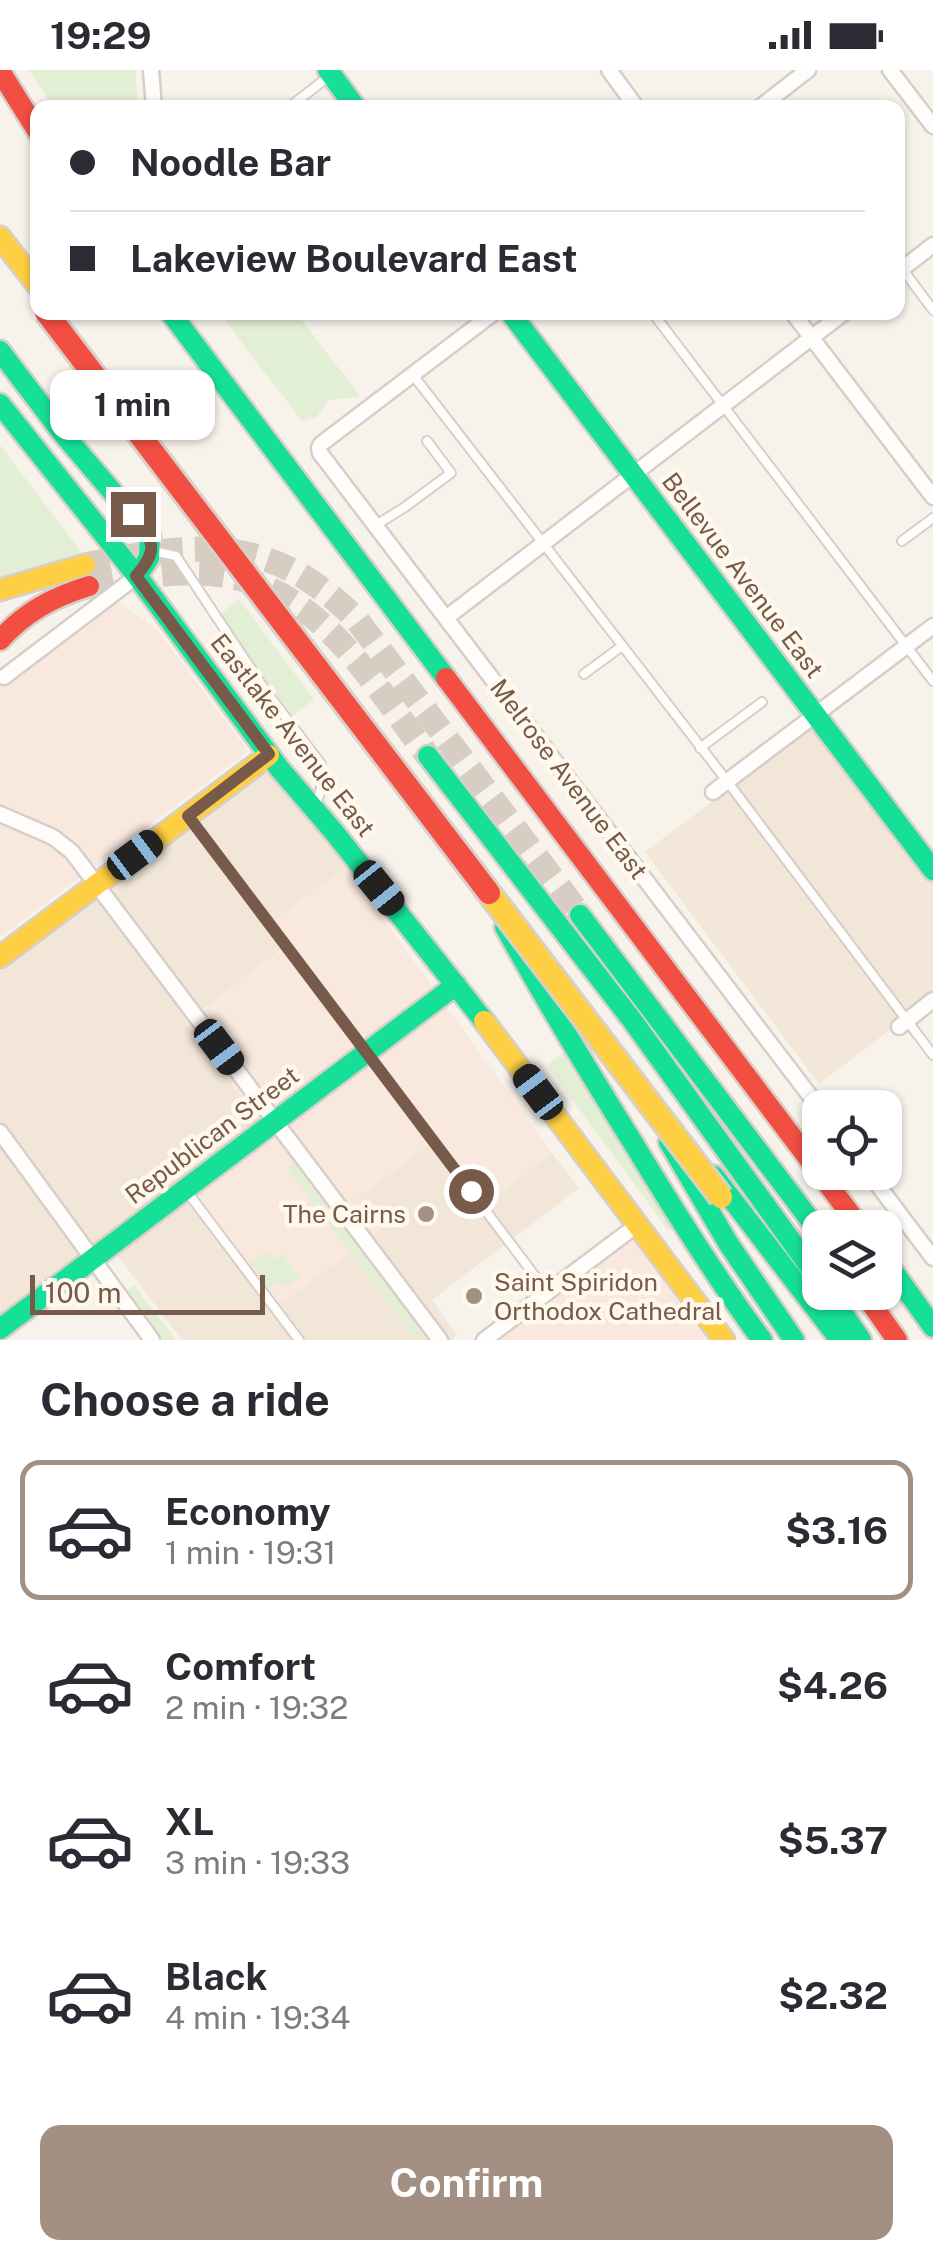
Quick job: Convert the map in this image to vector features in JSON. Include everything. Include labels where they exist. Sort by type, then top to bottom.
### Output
[{"type":"main road","points":[[0,72],[30,119]]},
{"type":"main road","points":[[330,72],[350,100]]},
{"type":"main road","points":[[0,236],[30,276]]},
{"type":"main road","points":[[0,252],[30,291]]},
{"type":"main road","points":[[52,320],[830,1340]]},
{"type":"main road","points":[[63,320],[840,1340]]},
{"type":"main road","points":[[176,320],[847,1210]]},
{"type":"main road","name":"Bellevue Avenue East","points":[[516,320],[933,870]]},
{"type":"main road","points":[[0,351],[64,435],[150,536],[153,551],[136,576]]},
{"type":"main road","name":"Eastlake Avenue East","points":[[0,404],[136,576],[269,754],[456,985],[724,1340]]},
{"type":"main road","points":[[0,590],[87,576],[37,606],[0,640]]},
{"type":"main road","points":[[0,957],[269,754]]},
{"type":"main road","points":[[428,756],[553,915],[802,1256]]},
{"type":"main road","points":[[477,874],[550,1008],[710,1268],[762,1340]]},
{"type":"main road","points":[[580,915],[803,1210]]},
{"type":"main road","name":"Republican Street","points":[[5,1328],[456,985]]},
{"type":"main road","points":[[624,1059],[703,1203],[761,1296],[794,1340]]},
{"type":"main road","points":[[902,1283],[933,1326]]},
{"type":"main road","points":[[840,1310],[861,1340]]},
{"type":"main road","points":[[876,1310],[897,1340]]},
{"type":"street","points":[[151,70],[153,100]]},
{"type":"street","points":[[609,70],[631,100]]},
{"type":"street","points":[[775,100],[808,70]]},
{"type":"street","points":[[890,70],[933,126]]},
{"type":"street","points":[[905,264],[933,245]]},
{"type":"street","points":[[413,375],[485,320]]},
{"type":"street","points":[[798,320],[933,497]]},
{"type":"street","points":[[446,618],[835,320]]},
{"type":"street","name":"Melrose Avenue East","points":[[413,375],[319,448],[806,1090]]},
{"type":"street","points":[[4,677],[136,576]]},
{"type":"street","points":[[713,792],[933,626]]},
{"type":"street","points":[[0,814],[54,837],[72,852],[440,1340]]},
{"type":"street","points":[[903,1024],[933,1000]]},
{"type":"street","points":[[0,1132],[152,1340]]},
{"type":"street","points":[[882,1190],[933,1258]]},
{"type":"street","points":[[484,1340],[637,1225]]},
{"type":"lane","points":[[297,100],[330,72]]},
{"type":"lane","points":[[905,275],[933,310]]},
{"type":"lane","points":[[658,320],[933,681]]},
{"type":"lane","points":[[413,375],[726,782],[903,1024],[933,1055]]},
{"type":"lane","points":[[376,526],[451,473],[427,441]]},
{"type":"lane","points":[[902,542],[933,518]]},
{"type":"lane","points":[[153,551],[176,556],[265,690],[322,764],[322,789],[314,809]]},
{"type":"lane","points":[[584,674],[622,646]]},
{"type":"lane","points":[[700,748],[762,702]]},
{"type":"lane","points":[[188,816],[548,1292]]},
{"type":"lane","points":[[185,1189],[299,1340]]},
{"type":"shaded area","points":[[115,599],[158,631],[248,751],[0,937],[0,685]]},
{"type":"shaded area","points":[[815,714],[933,870],[933,1000],[907,1021],[727,781]]},
{"type":"shaded area","points":[[271,768],[346,867],[265,928],[281,950],[185,1023],[379,1231],[356,1199],[431,1143],[480,1208],[552,1153],[579,1188],[432,1300],[457,1335],[451,1340],[182,1340],[105,1239],[0,1318],[0,970]]},
{"type":"shaded area","points":[[729,789],[903,1020],[819,1084],[645,852]]},
{"type":"shaded area","points":[[346,867],[552,1153],[480,1208],[430,1143],[356,1199],[379,1230],[273,1311],[177,1184],[260,1121],[185,1023],[281,951],[265,929]]},
{"type":"shaded area","points":[[637,1225],[724,1340],[484,1340]]},
{"type":"green space","points":[[29,70],[136,70],[137,100],[48,100]]},
{"type":"green space","points":[[224,320],[301,320],[361,397],[328,400],[317,417],[302,421]]},
{"type":"green space","points":[[0,445],[86,559],[0,582]]},
{"type":"green space","points":[[239,599],[314,699],[285,722],[220,614]]},
{"type":"green space","points":[[565,1052],[674,1228],[668,1230],[547,1065]]},
{"type":"green space","points":[[294,1164],[422,1332],[415,1338],[287,1169]]},
{"type":"green space","points":[[267,1251],[273,1260],[282,1254],[300,1277],[287,1287],[275,1280],[270,1290],[250,1264]]},
{"type":"green space","points":[[134,1285],[176,1340],[161,1340],[127,1291]]},
{"type":"tunnel","points":[[85,565],[162,552],[230,551],[262,558],[293,571],[325,591],[357,620],[580,915]]},
{"type":"tunnel","points":[[89,586],[196,573],[237,578],[272,590],[332,634],[358,662],[428,756]]},
{"type":"traffic: fast","points":[[328,70],[350,100]]},
{"type":"traffic: fast","points":[[176,320],[446,678]]},
{"type":"traffic: fast","points":[[516,320],[933,870]]},
{"type":"traffic: fast","points":[[0,351],[64,435],[150,536],[149,558],[137,576]]},
{"type":"traffic: fast","points":[[0,404],[137,576],[279,768],[484,1021]]},
{"type":"traffic: fast","points":[[428,756],[632,1020],[802,1256]]},
{"type":"traffic: fast","points":[[580,915],[803,1210]]},
{"type":"traffic: fast","points":[[505,927],[665,1195],[762,1340]]},
{"type":"traffic: fast","points":[[0,1329],[456,985]]},
{"type":"traffic: fast","points":[[669,1142],[728,1243],[794,1340]]},
{"type":"traffic: fast","points":[[714,1176],[840,1340]]},
{"type":"traffic: fast","points":[[902,1284],[933,1327]]},
{"type":"traffic: fast","points":[[840,1310],[861,1340]]},
{"type":"traffic: slow","points":[[0,237],[30,276]]},
{"type":"traffic: slow","points":[[0,590],[85,565]]},
{"type":"traffic: slow","points":[[0,957],[269,755]]},
{"type":"traffic: slow","points":[[489,893],[721,1197]]},
{"type":"traffic: slow","points":[[484,1021],[724,1340]]},
{"type":"traffic: jam","points":[[0,71],[30,119]]},
{"type":"traffic: jam","points":[[52,320],[489,893]]},
{"type":"traffic: jam","points":[[0,640],[40,607],[89,586]]},
{"type":"traffic: jam","points":[[446,678],[847,1210]]},
{"type":"traffic: jam","points":[[876,1310],[897,1340]]},
{"type":"place","name":"The Cairns","points":[[426,1214]]},
{"type":"place","name":"Saint Spiridon Orthodox Cathedral","points":[[474,1296]]},
{"type":"route","points":[[133,514],[150,536],[153,551],[136,576],[269,754],[188,816],[471,1191]]}]
